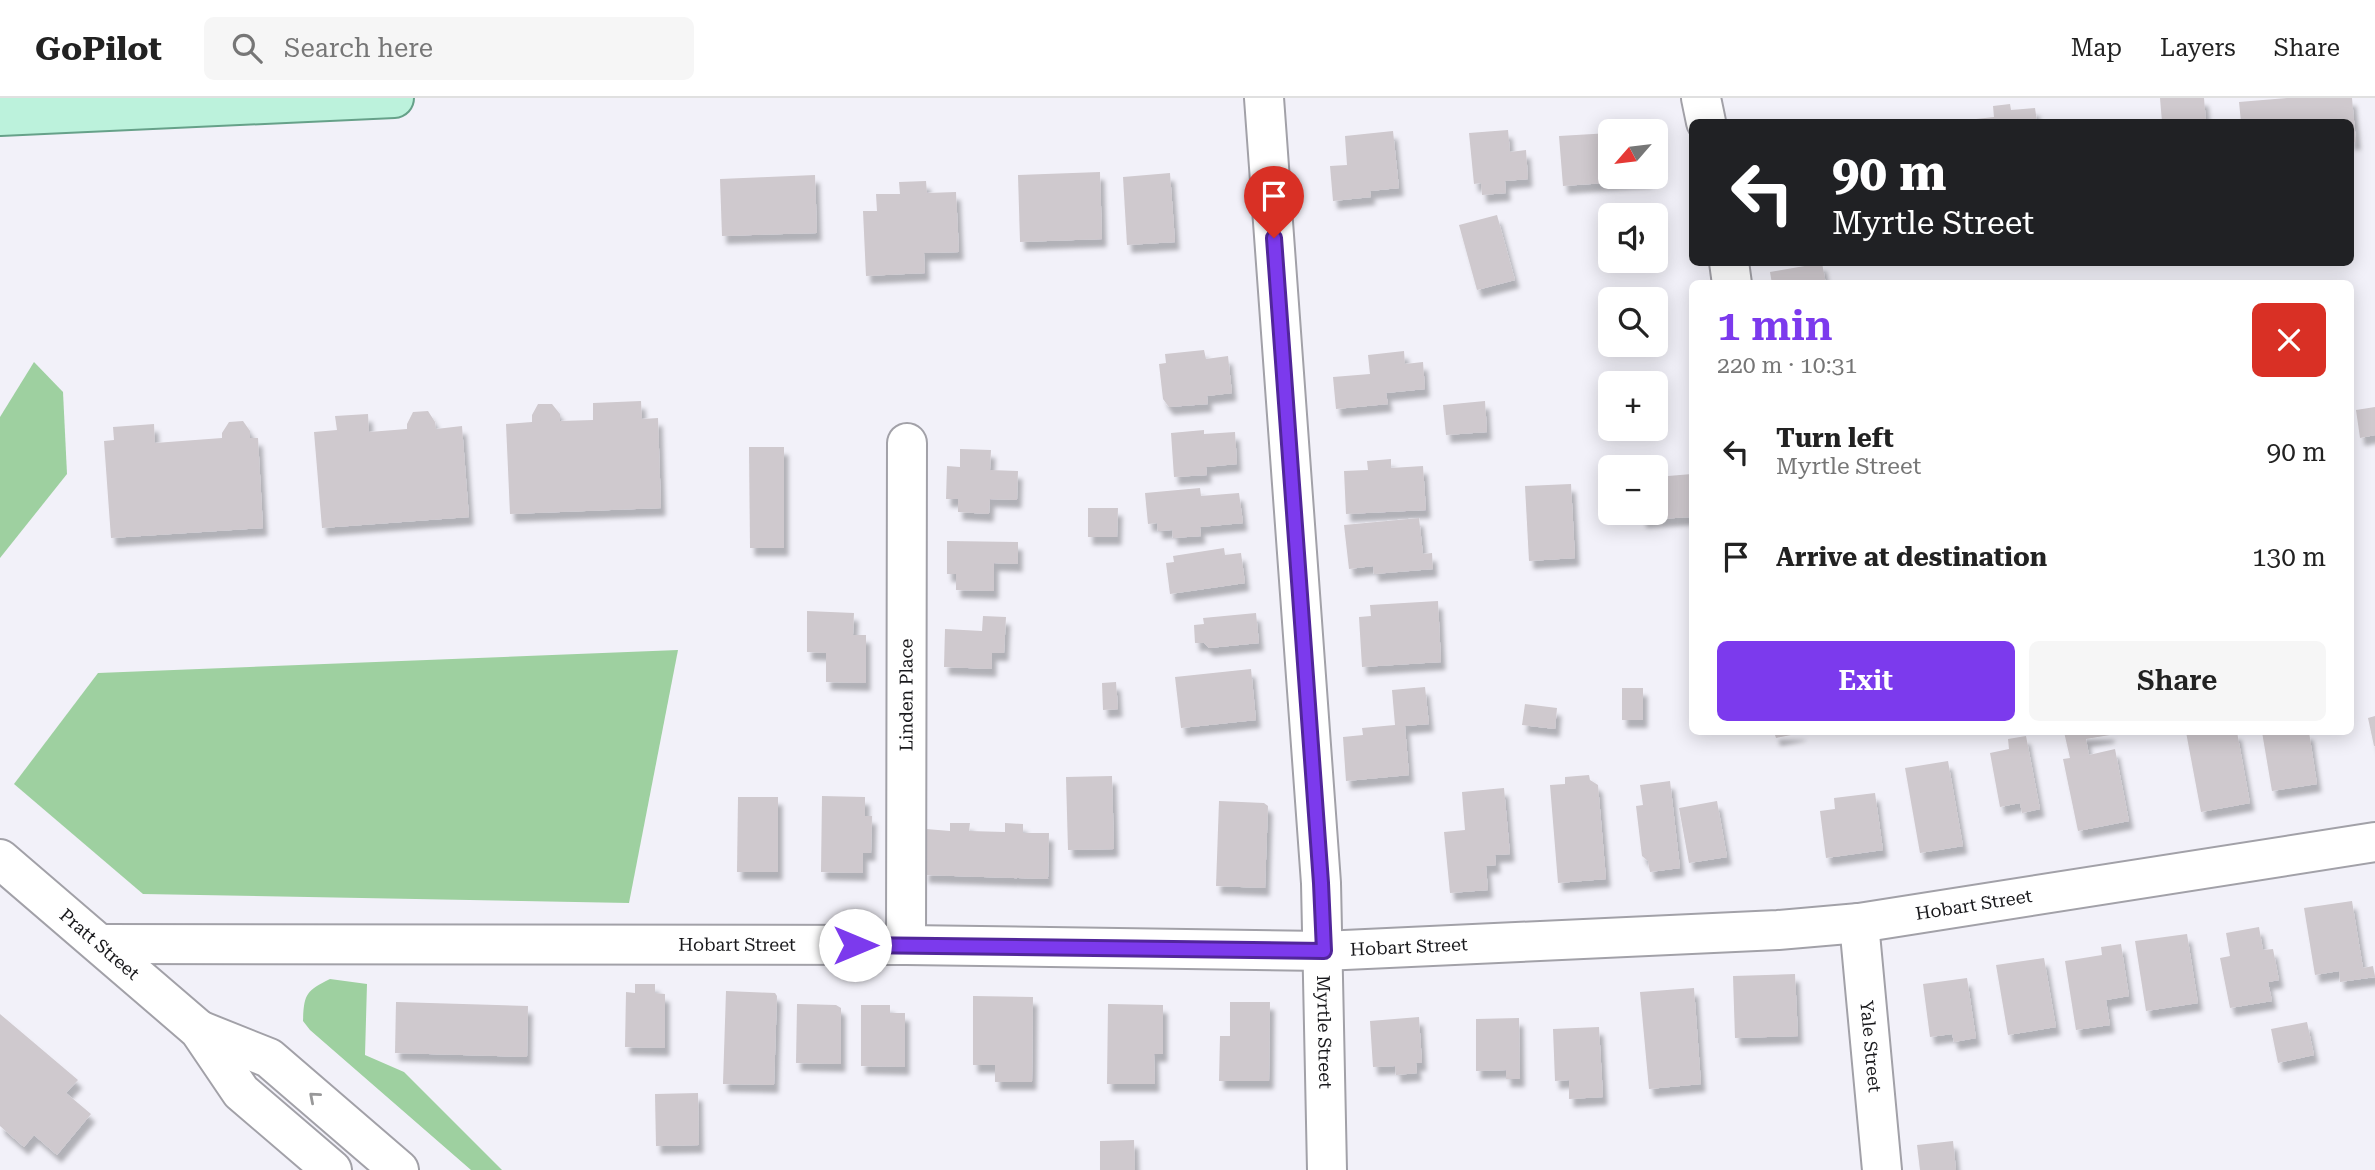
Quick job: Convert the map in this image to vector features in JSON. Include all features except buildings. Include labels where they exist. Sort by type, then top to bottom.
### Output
[{"type":"main road","points":[[0,116],[394,98]]},
{"type":"street","name":"Myrtle Street","points":[[1264,98],[1320,869],[1328,1170]]},
{"type":"street","points":[[1701,98],[1705,119]]},
{"type":"street","name":"Linden Place","points":[[906,945],[907,443]]},
{"type":"street","name":"Hobart Street","points":[[100,944],[906,945],[1324,951],[1778,930],[1859,923],[2375,842]]},
{"type":"street","name":"Pratt Street","points":[[0,859],[199,1030],[241,1092],[332,1170]]},
{"type":"street","name":"Yale Street","points":[[1859,923],[1882,1170]]},
{"type":"street","name":"Pratt Street","points":[[199,1030],[269,1058],[354,1156],[399,1170]]},
{"type":"green space","points":[[34,362],[63,392],[67,474],[0,558],[0,417]]},
{"type":"green space","points":[[678,650],[629,903],[143,894],[14,784],[98,673]]},
{"type":"green space","points":[[330,979],[367,984],[365,1055],[404,1072],[502,1170],[471,1170],[310,1030],[303,1021],[306,999],[311,990]]},
{"type":"route","points":[[855,945],[1324,951],[1274,238]]}]
